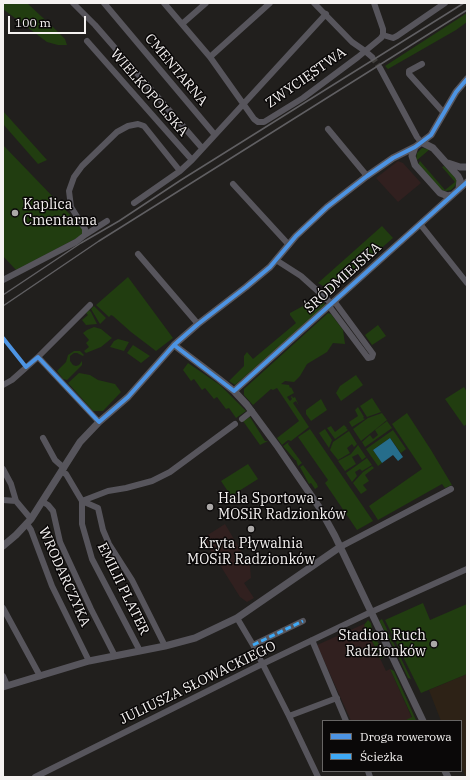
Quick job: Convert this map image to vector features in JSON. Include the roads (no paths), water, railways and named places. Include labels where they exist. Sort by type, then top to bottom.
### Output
[{"type":"street","points":[[73,3],[95,25],[202,148]]},
{"type":"street","name":"CMENTARNA","points":[[104,3],[215,135]]},
{"type":"street","points":[[164,3],[210,57],[243,104]]},
{"type":"street","points":[[182,24],[206,3]]},
{"type":"street","points":[[210,57],[270,3]]},
{"type":"street","points":[[314,3],[352,42],[372,57]]},
{"type":"street","points":[[321,9],[325,3]]},
{"type":"street","points":[[365,51],[375,44],[383,35],[382,26],[374,3]]},
{"type":"street","points":[[383,35],[393,38],[397,36],[445,3]]},
{"type":"street","points":[[134,203],[180,171],[192,160],[326,14]]},
{"type":"street","name":"WIELKOPOLSKA","points":[[87,41],[192,160]]},
{"type":"street","name":"ZWYCIĘSTWA","points":[[243,104],[254,119],[258,122],[264,122],[303,98],[365,51]]},
{"type":"street","points":[[422,64],[409,72],[409,74],[444,113]]},
{"type":"street","points":[[380,68],[417,138],[421,142],[433,148],[448,163],[460,180],[459,189]]},
{"type":"street","points":[[3,546],[29,522],[80,442],[99,422],[128,397],[174,346],[198,324],[246,287],[276,260],[296,236],[327,207],[367,176],[393,158],[415,147],[434,131],[456,92],[467,79]]},
{"type":"street","points":[[84,236],[85,229],[71,207],[69,191],[74,177],[82,166],[117,132],[128,126],[138,124],[144,126],[180,171]]},
{"type":"street","points":[[328,129],[367,176]]},
{"type":"street","points":[[415,147],[412,156],[415,165],[440,193],[448,196],[451,195]]},
{"type":"street","points":[[448,163],[460,167],[467,167]]},
{"type":"street","name":"ŚRÓDMIEJSKA","points":[[234,391],[467,182]]},
{"type":"street","points":[[234,184],[288,245]]},
{"type":"street","points":[[3,280],[84,236],[107,221]]},
{"type":"street","points":[[420,224],[467,283]]},
{"type":"street","points":[[138,254],[198,324]]},
{"type":"street","name":"ŚRÓDMIEJSKA","points":[[276,260],[301,276],[331,303]]},
{"type":"street","points":[[331,303],[373,354],[372,357],[368,358],[331,303]]},
{"type":"street","points":[[3,385],[12,380],[38,357],[90,305]]},
{"type":"street","points":[[174,346],[234,391],[252,412],[319,507],[372,612],[423,720]]},
{"type":"street","points":[[38,357],[99,422]]},
{"type":"street","points":[[242,419],[252,412]]},
{"type":"street","points":[[82,501],[108,491],[152,481],[170,472],[235,424]]},
{"type":"street","points":[[43,438],[55,460],[66,474],[82,501],[98,508],[103,530],[109,544],[132,580],[165,646]]},
{"type":"street","points":[[3,469],[11,484],[16,501],[3,500]]},
{"type":"street","points":[[3,676],[5,686],[89,661],[165,646],[195,638],[237,618],[340,547],[451,489]]},
{"type":"street","name":"WRODARCZYKA","points":[[16,501],[29,522],[52,586],[89,661]]},
{"type":"street","name":"EMILII PLATER","points":[[82,501],[82,524],[92,558],[140,651]]},
{"type":"street","points":[[43,502],[53,511],[60,542],[90,609],[114,656]]},
{"type":"street","name":"JULIUSZA SŁOWACKIEGO","points":[[35,777],[262,664],[467,569]]},
{"type":"street","points":[[3,608],[40,676]]},
{"type":"street","points":[[237,618],[253,644],[318,777]]},
{"type":"street","points":[[253,644],[303,621]]},
{"type":"street","points":[[312,640],[346,720]]},
{"type":"street","points":[[289,716],[337,698]]},
{"type":"water","points":[[390,438],[403,457],[398,461],[393,455],[382,463],[373,450]]},
{"type":"tunnel","points":[[372,57],[380,68]]},
{"type":"railway","points":[[3,295],[81,243],[119,221],[181,180],[464,3]]},
{"type":"railway","points":[[3,306],[99,241],[467,10]]},
{"type":"place","name":"Kaplica Cmentarna","points":[[15,213]]},
{"type":"place","name":"Hala Sportowa - MOSiR Radzionków","points":[[210,507]]},
{"type":"place","name":"Kryta Pływalnia MOSiR Radzionków","points":[[251,529]]},
{"type":"place","name":"Stadion Ruch Radzionków","points":[[434,644]]}]
